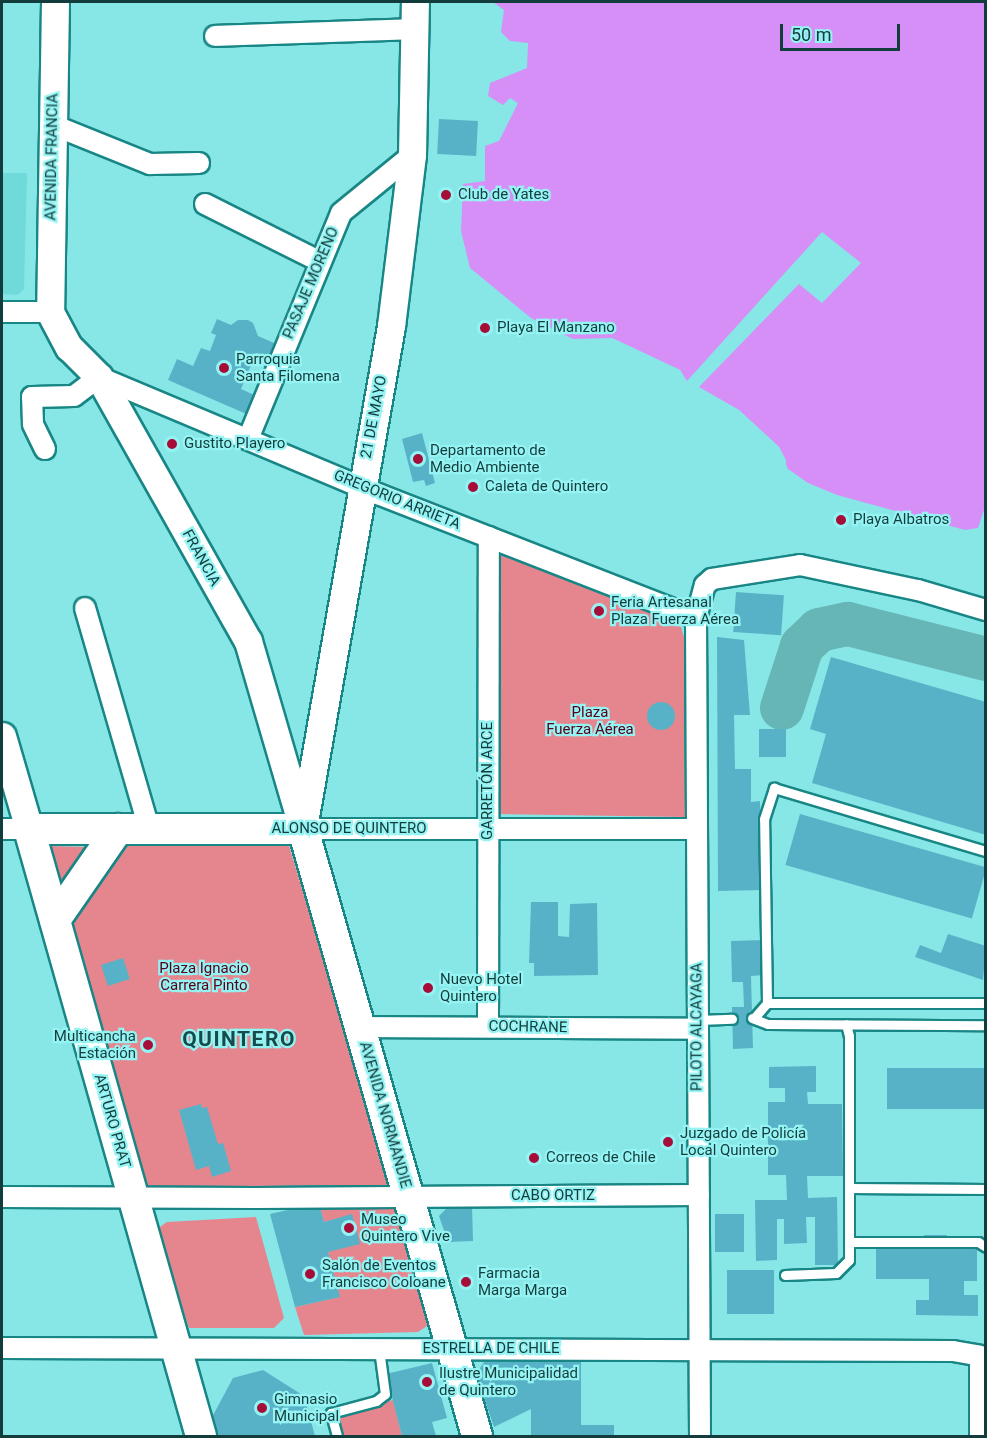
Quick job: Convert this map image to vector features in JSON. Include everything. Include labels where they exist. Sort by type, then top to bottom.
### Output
[{"type":"main road","name":"ALONSO DE QUINTERO","points":[[15,829],[303,829]]},
{"type":"main road","name":"ARTURO PRAT","points":[[15,829],[55,920],[201,1437]]},
{"type":"main road","points":[[55,920],[118,829]]},
{"type":"main road","name":"AVENIDA NORMANDIE","points":[[303,829],[477,1437]]},
{"type":"street","name":"AVENIDA FRANCIA","points":[[50,312],[55,2]]},
{"type":"street","name":"21 DE MAYO","points":[[303,829],[391,326],[412,155],[415,2]]},
{"type":"street","points":[[215,36],[415,29]]},
{"type":"street","points":[[52,126],[150,164],[199,163]]},
{"type":"street","name":"PASAJE MORENO","points":[[248,439],[319,261],[341,213],[412,155]]},
{"type":"street","points":[[205,204],[319,261]]},
{"type":"street","points":[[2,312],[50,312]]},
{"type":"street","name":"FRANCIA","points":[[50,312],[69,347],[99,377],[248,641],[303,829]]},
{"type":"street","points":[[45,449],[33,423],[32,397],[74,396],[99,377]]},
{"type":"street","name":"GREGORIO ARRIETA","points":[[99,377],[362,486],[696,618]]},
{"type":"street","name":"GARRETÓN ARCE","points":[[488,1026],[489,537]]},
{"type":"street","name":"PILOTO ALCAYAGA","points":[[700,1437],[696,618],[705,585],[712,579],[800,565],[918,590],[986,610]]},
{"type":"street","points":[[85,608],[149,829]]},
{"type":"street","name":"ARTURO PRAT","points":[[2,736],[15,829]]},
{"type":"street","name":"ALONSO DE QUINTERO","points":[[303,829],[696,829]]},
{"type":"street","name":"COCHRANE","points":[[360,1027],[697,1024]]},
{"type":"street","name":"CABO ORTIZ","points":[[2,1197],[699,1195]]},
{"type":"street","name":"ESTRELLA DE CHILE","points":[[2,1348],[953,1351],[980,1356],[983,1391]]},
{"type":"street","points":[[980,1437],[983,1391]]},
{"type":"lane","points":[[986,851],[774,788],[764,819],[767,1003],[753,1018],[768,1023],[986,1025]]},
{"type":"lane","points":[[767,1003],[986,1003]]},
{"type":"lane","points":[[697,1024],[732,1019]]},
{"type":"lane","points":[[785,1275],[836,1273],[849,1260],[849,1036],[846,1024]]},
{"type":"lane","points":[[849,1188],[986,1189]]},
{"type":"lane","points":[[849,1242],[978,1242],[986,1247]]},
{"type":"lane","points":[[337,1437],[331,1413],[376,1401],[385,1395],[379,1349]]},
{"type":"shaded area","points":[[493,2],[985,2],[986,504],[978,528],[965,530],[837,495],[808,483],[788,469],[779,447],[739,410],[686,381],[680,370],[612,338],[573,339],[531,318],[470,268],[461,231],[463,184],[485,181],[485,146],[499,141],[518,103],[510,98],[503,105],[488,96],[490,83],[527,68],[528,43],[510,41],[501,32],[504,10]]},
{"type":"shaded area","points":[[2,173],[27,173],[24,289],[18,295],[2,294]]},
{"type":"green space","name":"Plaza Fuerza Aérea","points":[[494,551],[680,624],[684,637],[685,817],[497,814]]},
{"type":"green space","name":"Plaza Ignacio Carrera Pinto","points":[[287,839],[391,1185],[146,1187],[63,922],[117,840]]},
{"type":"green space","points":[[47,846],[92,847],[59,890]]},
{"type":"green space","points":[[397,1201],[430,1324],[418,1332],[304,1335],[295,1307],[339,1297],[328,1252],[352,1215],[324,1222],[319,1205]]},
{"type":"green space","points":[[256,1217],[284,1318],[274,1328],[189,1328],[157,1229],[167,1222]]},
{"type":"green space","points":[[393,1400],[402,1436],[343,1436],[338,1415]]},
{"type":"pier","points":[[822,232],[861,263],[822,303],[799,284],[699,387],[739,410],[779,447],[786,460],[786,471],[777,449],[737,412],[684,384],[678,372],[613,341],[614,339],[680,370],[687,381]]},
{"type":"building","points":[[439,119],[478,121],[476,156],[437,154]]},
{"type":"building","name":"Parroquia Santa Filomena","points":[[217,319],[231,325],[238,320],[248,320],[253,323],[258,336],[281,346],[274,361],[256,353],[241,389],[259,397],[251,416],[168,380],[177,359],[193,366],[201,348],[210,351],[216,335],[211,333]]},
{"type":"building","name":"Departamento de Medio Ambiente","points":[[422,433],[435,483],[426,486],[424,480],[413,482],[402,439]]},
{"type":"building","points":[[736,592],[784,595],[781,635],[733,632]]},
{"type":"building","points":[[717,637],[744,640],[750,715],[734,715],[735,769],[751,769],[751,802],[760,801],[761,890],[718,891]]},
{"type":"building","points":[[831,657],[986,702],[986,835],[812,783],[826,734],[810,729]]},
{"type":"building","points":[[661,702],[671,706],[675,716],[671,726],[661,730],[651,726],[647,716],[651,706]]},
{"type":"building","points":[[759,729],[786,729],[786,757],[759,757]]},
{"type":"building","points":[[800,814],[986,867],[972,918],[785,865]]},
{"type":"building","points":[[531,902],[558,902],[558,936],[569,937],[570,904],[597,903],[598,975],[534,976],[534,963],[529,963]]},
{"type":"building","points":[[948,934],[986,946],[983,980],[915,957],[920,945],[941,953]]},
{"type":"building","points":[[764,940],[765,975],[751,976],[753,1048],[733,1049],[732,1007],[744,1007],[743,982],[732,982],[731,941]]},
{"type":"building","points":[[123,958],[130,979],[108,986],[101,965]]},
{"type":"building","points":[[816,1066],[816,1092],[807,1092],[808,1104],[842,1104],[843,1176],[807,1176],[808,1198],[837,1197],[838,1265],[815,1265],[815,1217],[806,1217],[807,1243],[784,1244],[784,1219],[777,1219],[777,1260],[756,1261],[755,1200],[787,1200],[786,1175],[768,1175],[768,1102],[785,1102],[785,1088],[769,1088],[769,1067]]},
{"type":"building","points":[[887,1068],[986,1068],[986,1109],[887,1109]]},
{"type":"building","points":[[201,1104],[202,1108],[207,1107],[218,1144],[223,1143],[231,1171],[212,1177],[209,1166],[196,1170],[179,1110]]},
{"type":"building","name":"Salón de Eventos Francisco Coloane","points":[[319,1203],[324,1222],[352,1214],[360,1244],[328,1252],[340,1297],[295,1307],[270,1214]]},
{"type":"building","points":[[472,1206],[473,1241],[448,1242],[439,1216],[448,1207]]},
{"type":"building","points":[[715,1214],[744,1214],[744,1252],[715,1252]]},
{"type":"building","points":[[924,1235],[947,1235],[947,1246],[977,1247],[977,1281],[964,1281],[964,1295],[978,1295],[978,1316],[916,1315],[916,1300],[929,1300],[929,1279],[876,1279],[876,1245],[924,1245]]},
{"type":"building","points":[[727,1270],[774,1270],[774,1314],[727,1314]]},
{"type":"building","points":[[484,1362],[581,1362],[581,1425],[614,1425],[614,1436],[531,1436],[531,1409],[494,1427],[476,1374]]},
{"type":"building","points":[[432,1363],[447,1418],[432,1422],[436,1436],[402,1436],[386,1374]]},
{"type":"building","name":"Gimnasio Municipal","points":[[263,1370],[304,1396],[315,1436],[217,1436],[211,1419],[233,1378]]},
{"type":"taxiway","points":[[782,708],[802,646],[819,630],[848,624],[986,659]]},
{"type":"place","name":"Club de Yates","points":[[446,195]]},
{"type":"place","name":"Playa El Manzano","points":[[485,328]]},
{"type":"place","name":"Parroquia Santa Filomena","points":[[224,368]]},
{"type":"place","name":"Gustito Playero","points":[[172,444]]},
{"type":"place","name":"Departamento de Medio Ambiente","points":[[418,459]]},
{"type":"place","name":"Caleta de Quintero","points":[[473,487]]},
{"type":"place","name":"Playa Albatros","points":[[841,520]]},
{"type":"place","name":"Feria Artesanal Plaza Fuerza Aérea","points":[[599,611]]},
{"type":"place","name":"Nuevo Hotel Quintero","points":[[428,988]]},
{"type":"place","name":"Multicancha Estación","points":[[148,1045]]},
{"type":"place","name":"Juzgado de Policía Local Quintero","points":[[668,1142]]},
{"type":"place","name":"Correos de Chile","points":[[534,1158]]},
{"type":"place","name":"Museo Quintero Vive","points":[[349,1228]]},
{"type":"place","name":"Salón de Eventos Francisco Coloane","points":[[310,1274]]},
{"type":"place","name":"Farmacia Marga Marga","points":[[466,1282]]},
{"type":"place","name":"Ilustre Municipalidad de Quintero","points":[[427,1382]]},
{"type":"place","name":"Gimnasio Municipal","points":[[262,1408]]},
{"type":"district","name":"QUINTERO","points":[[239,1039]]}]
